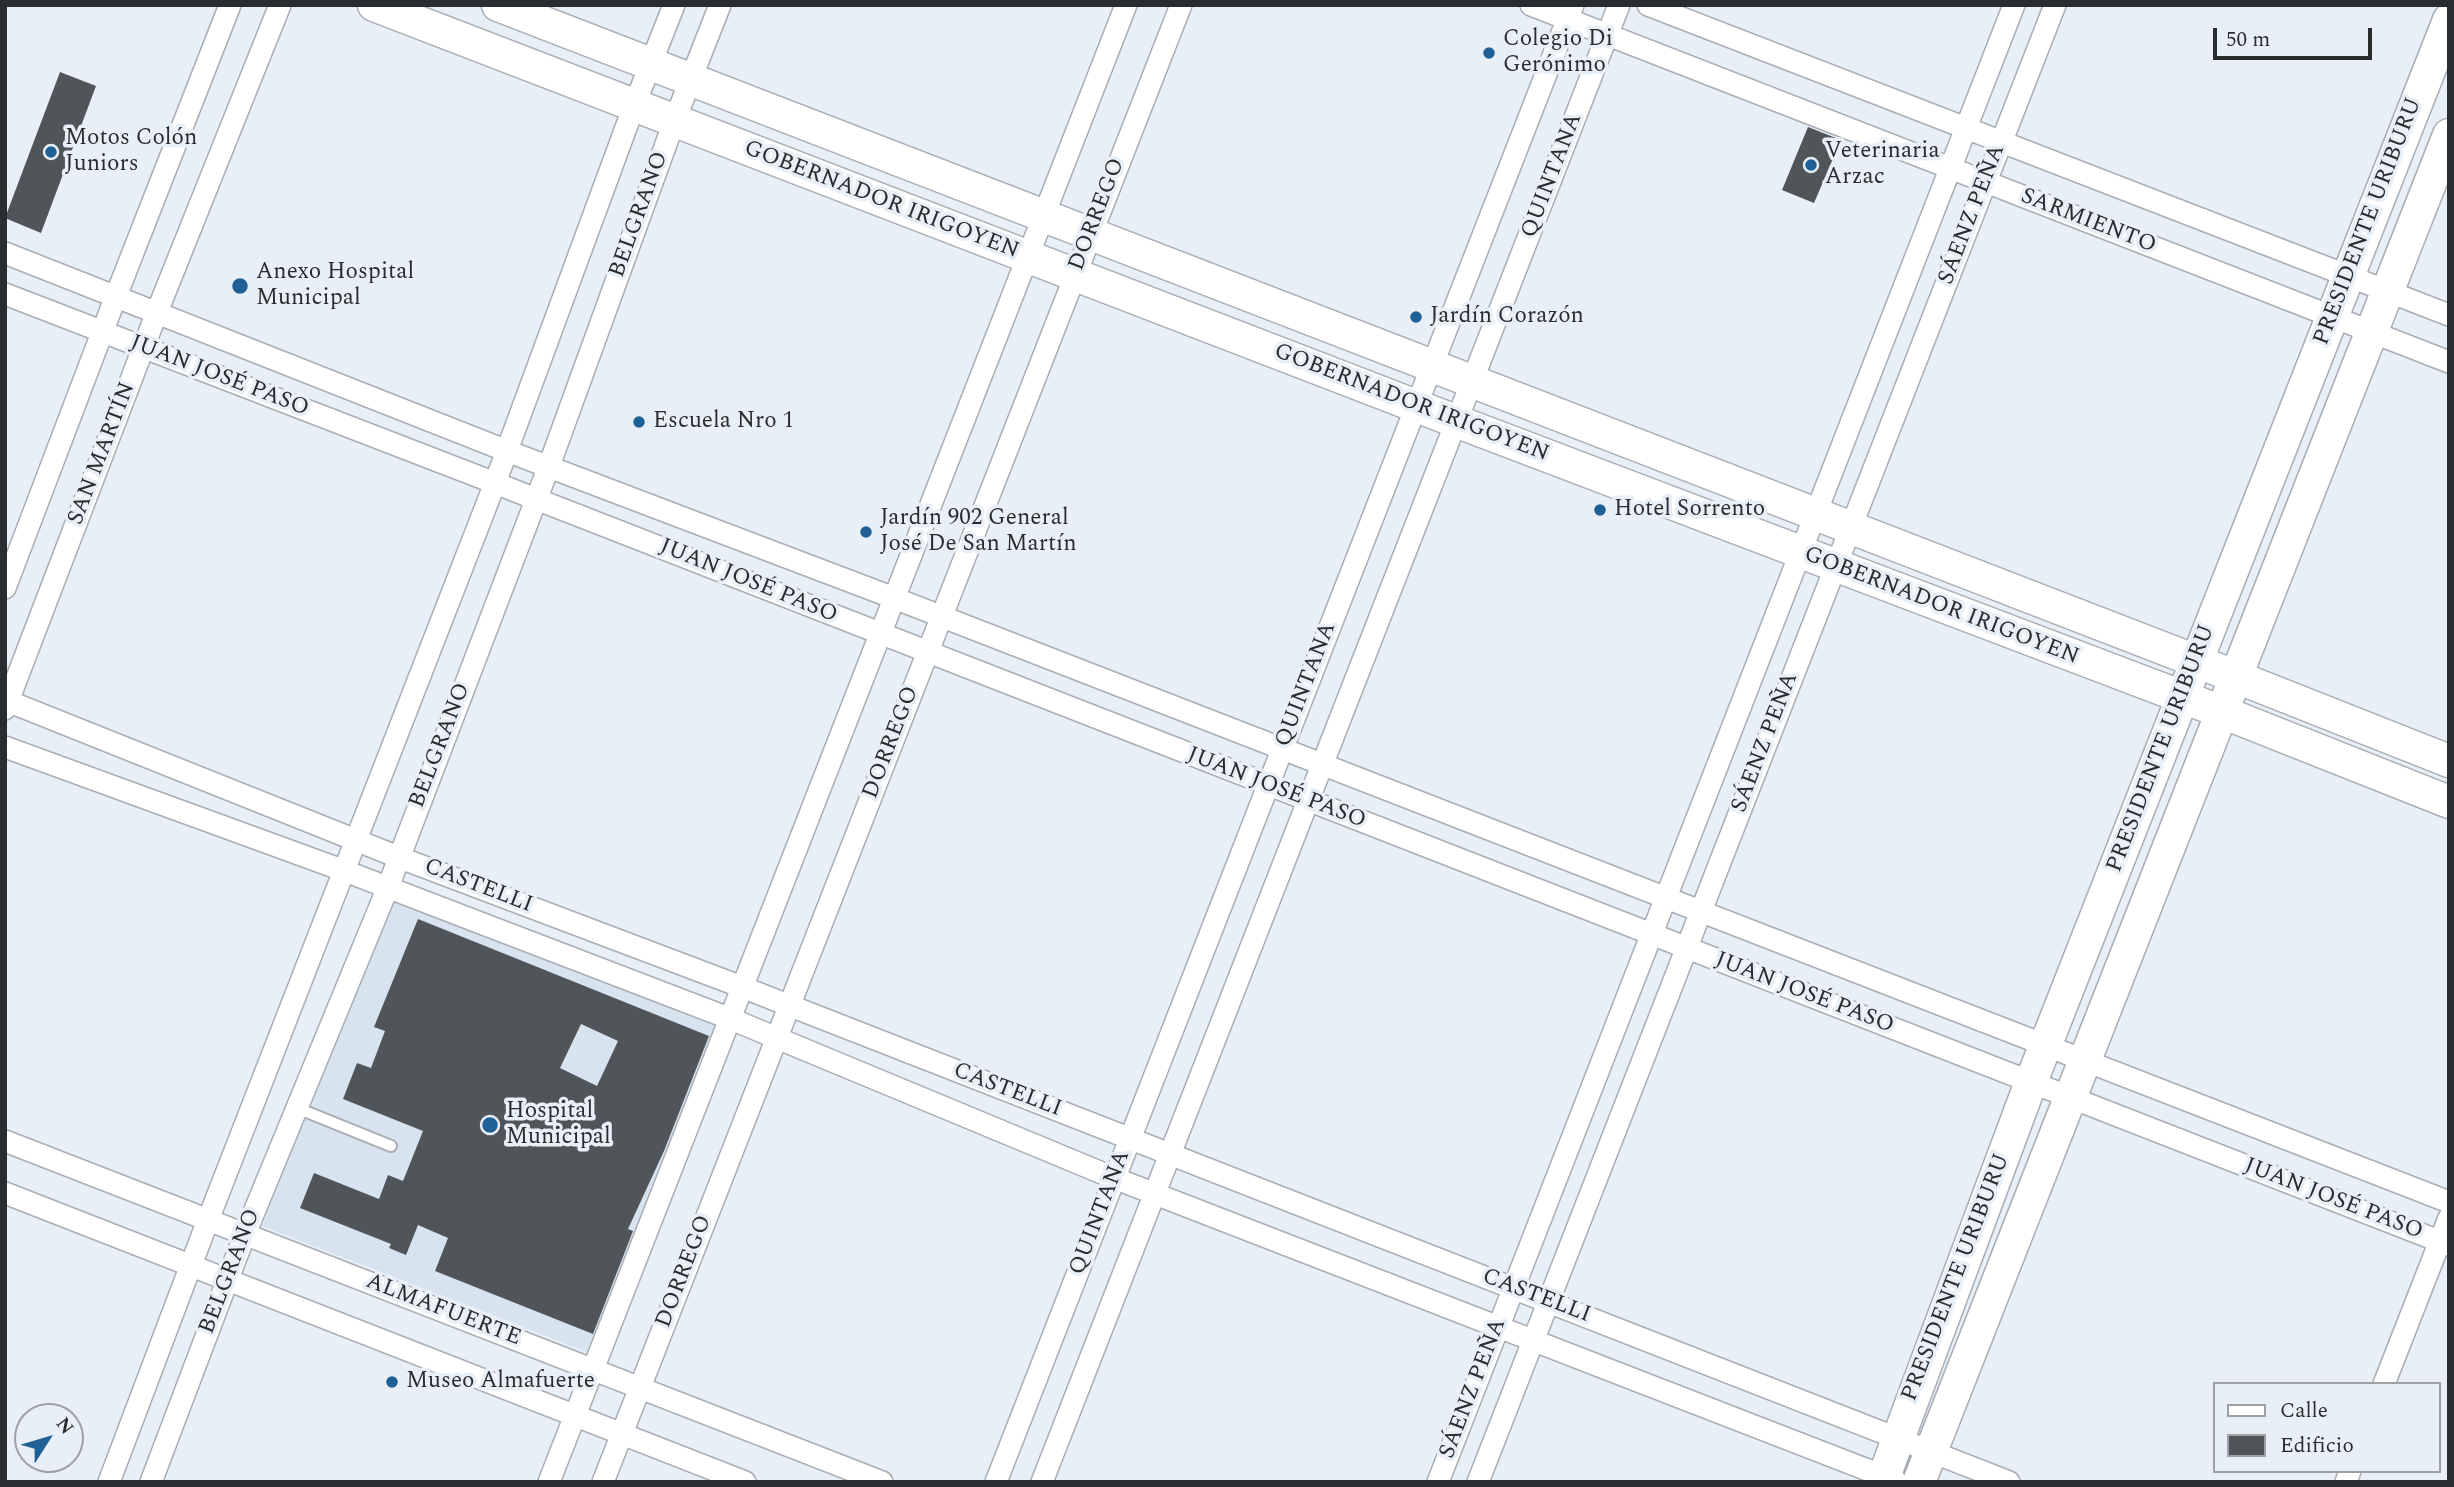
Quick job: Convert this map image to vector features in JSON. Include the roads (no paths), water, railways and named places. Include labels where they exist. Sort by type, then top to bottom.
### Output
[{"type":"street","name":"SAN MARTÍN","points":[[5,588],[230,5]]},
{"type":"street","name":"SAN MARTÍN","points":[[6,703],[279,5]]},
{"type":"street","name":"GOBERNADOR IRIGOYEN","points":[[373,5],[1800,553],[2222,712],[2449,802]]},
{"type":"street","name":"GOBERNADOR IRIGOYEN","points":[[498,5],[2449,761]]},
{"type":"street","name":"BELGRANO","points":[[109,1482],[355,839],[495,483],[674,5]]},
{"type":"street","name":"BELGRANO","points":[[151,1482],[245,1234],[388,887],[537,499],[674,122],[720,5]]},
{"type":"street","points":[[549,1482],[1126,5]]},
{"type":"street","name":"DORREGO","points":[[603,1482],[1181,5]]},
{"type":"street","name":"SARMIENTO","points":[[1531,5],[1570,12],[1608,35],[2449,362]]},
{"type":"street","name":"QUINTANA","points":[[1042,1482],[1619,5]]},
{"type":"street","name":"SARMIENTO","points":[[1648,5],[2449,315]]},
{"type":"street","name":"SÁENZ PEÑA","points":[[1438,1482],[2014,5]]},
{"type":"street","name":"SÁENZ PEÑA","points":[[1478,1482],[2055,5]]},
{"type":"street","name":"QUINTANA","points":[[996,1482],[1570,12]]},
{"type":"street","name":"PRESIDENTE URIBURU","points":[[1888,1480],[1898,1437],[2045,1045],[2449,20]]},
{"type":"street","name":"PRESIDENTE URIBURU","points":[[1919,1482],[2449,135]]},
{"type":"street","name":"JUAN JOSÉ PASO","points":[[5,253],[507,451],[894,598],[2449,1202]]},
{"type":"street","name":"JUAN JOSÉ PASO","points":[[5,294],[2444,1243]]},
{"type":"street","name":"CASTELLI","points":[[6,703],[2009,1482]]},
{"type":"street","name":"CASTELLI","points":[[5,747],[388,887],[731,1019],[1154,1194],[1888,1480]]},
{"type":"street","name":"ALMAFUERTE","points":[[5,1141],[881,1482]]},
{"type":"street","points":[[5,1193],[745,1482]]},
{"type":"street","points":[[2385,1382],[2444,1243],[2449,1218]]},
{"type":"lane","points":[[297,1108],[391,1146]]},
{"type":"place","name":"Colegio Di Gerónimo","points":[[1489,53]]},
{"type":"place","name":"Motos Colón Juniors","points":[[51,152]]},
{"type":"place","name":"Veterinaria Arzac","points":[[1811,165]]},
{"type":"place","name":"Anexo Hospital Municipal","points":[[240,286]]},
{"type":"place","name":"Jardín Corazón","points":[[1416,317]]},
{"type":"place","name":"Escuela Nro 1","points":[[639,422]]},
{"type":"place","name":"Hotel Sorrento","points":[[1600,510]]},
{"type":"place","name":"Jardín 902 General José De San Martín","points":[[866,532]]},
{"type":"place","name":"Hospital Municipal","points":[[490,1125]]},
{"type":"place","name":"Museo Almafuerte","points":[[392,1382]]}]
